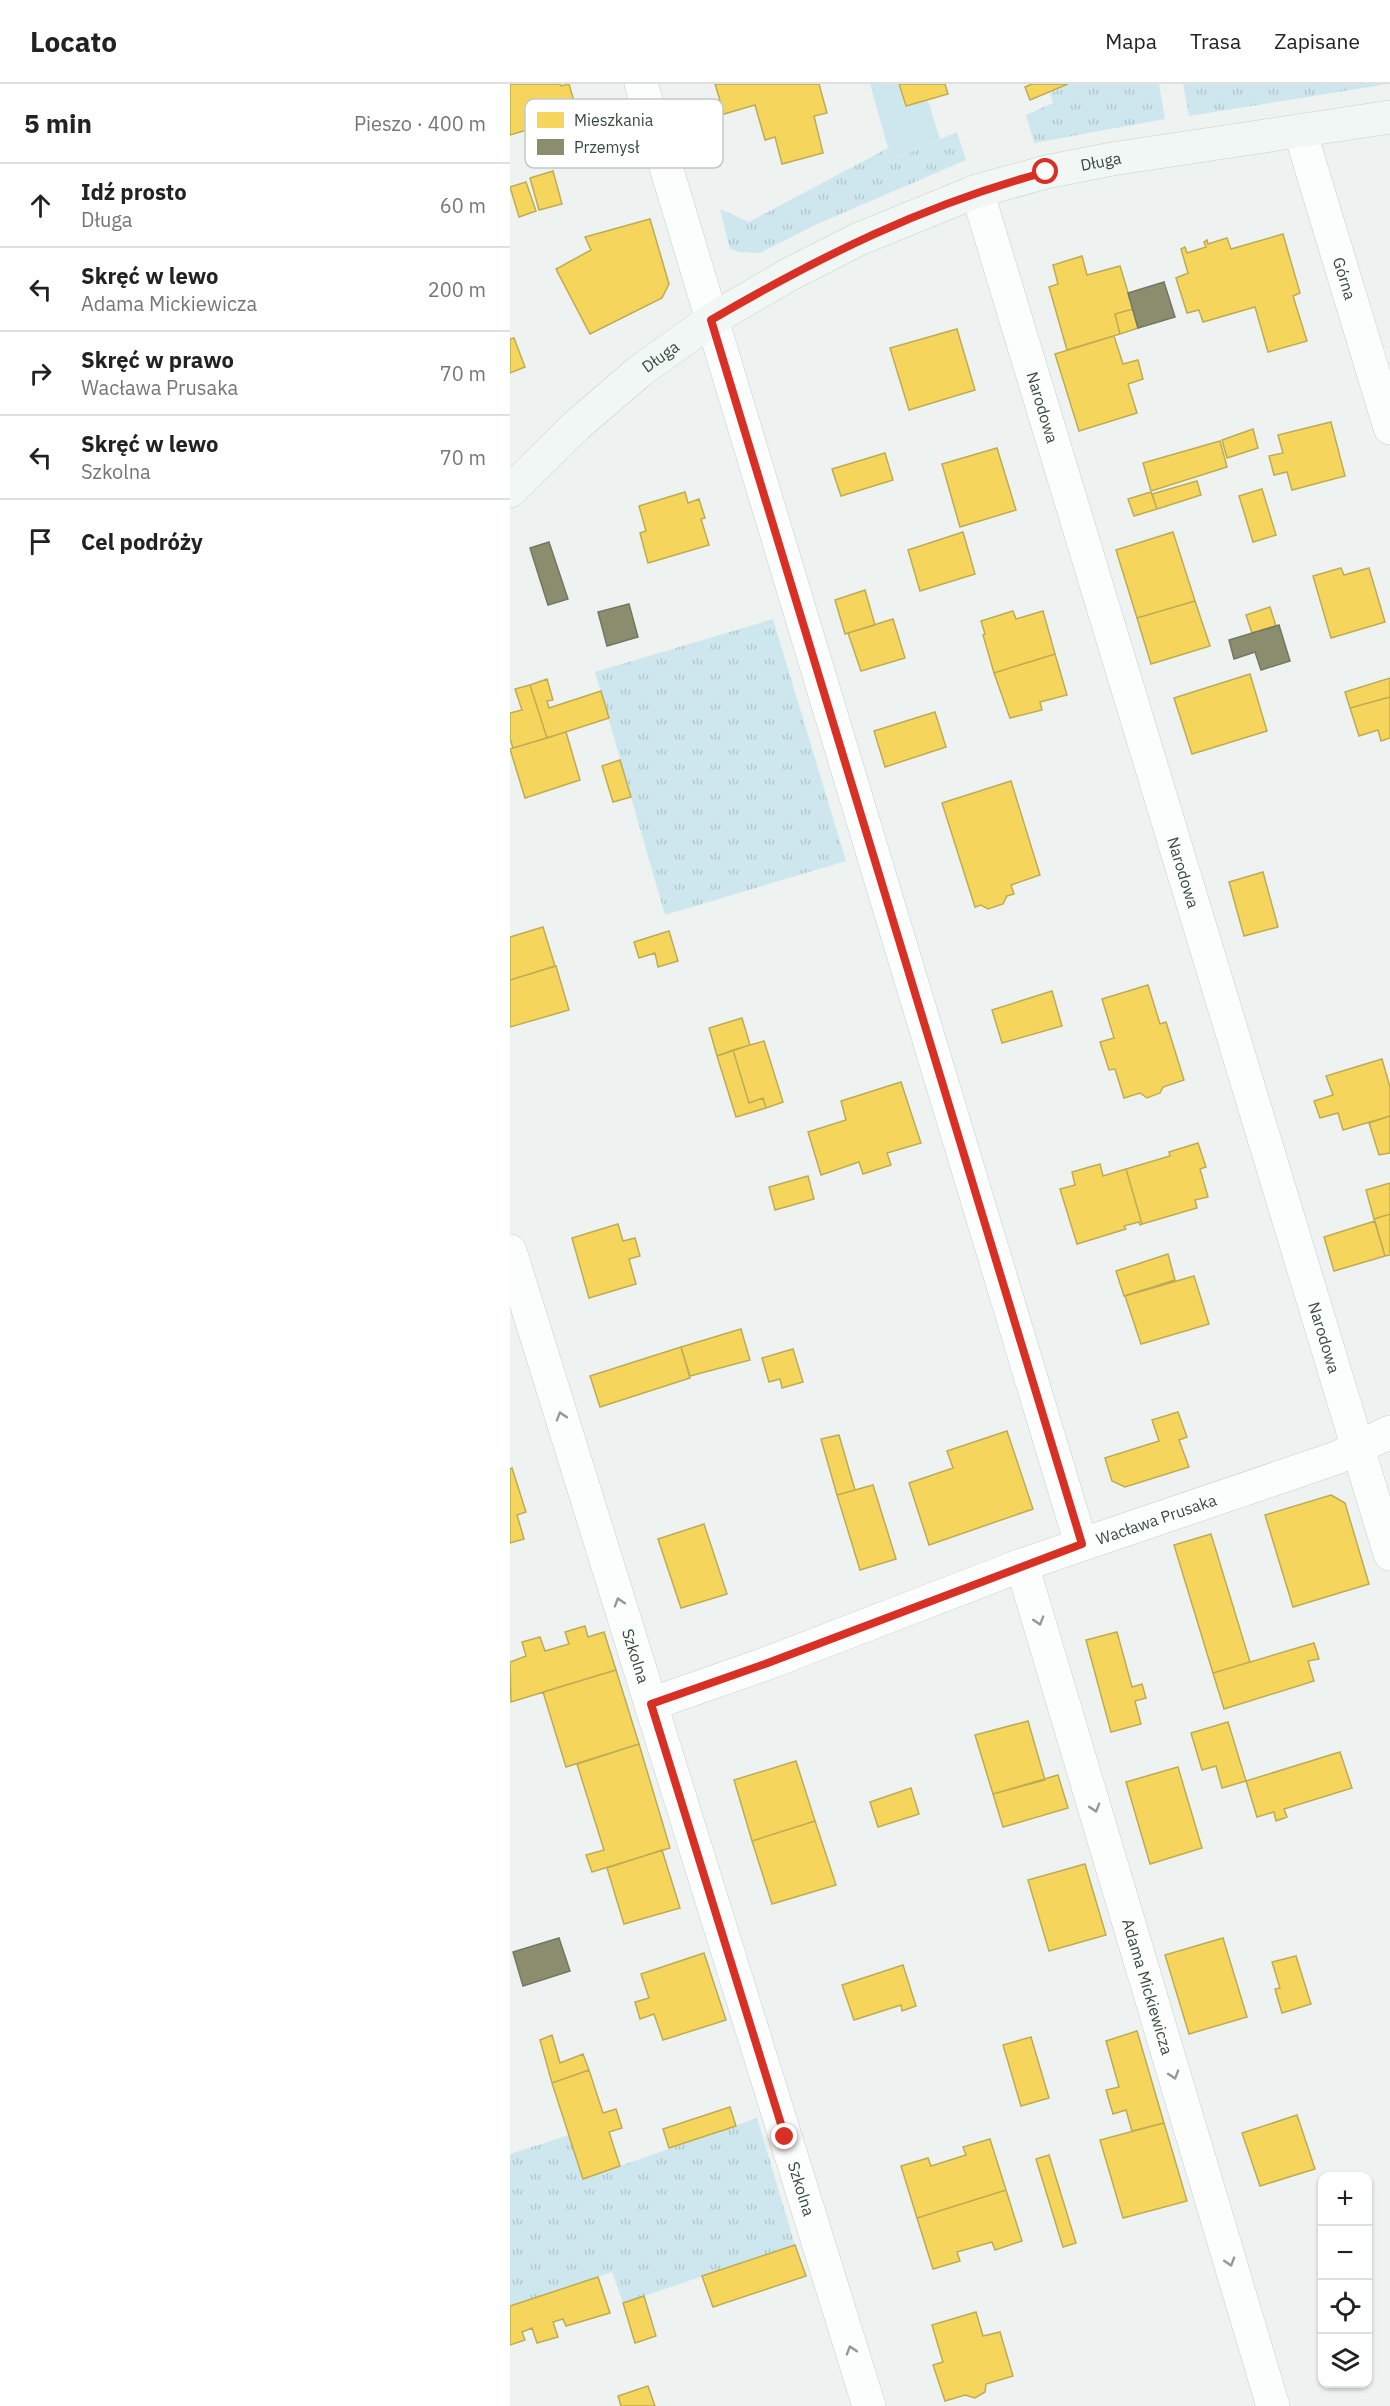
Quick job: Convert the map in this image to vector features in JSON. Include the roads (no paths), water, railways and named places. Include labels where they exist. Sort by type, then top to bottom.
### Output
[{"type":"street","points":[[641,84],[645,99]]},
{"type":"street","name":"Długa","points":[[510,491],[577,425],[640,371],[711,320],[790,274],[859,240],[977,191],[1046,172],[1112,159],[1390,117]]},
{"type":"street","name":"Górna","points":[[1300,131],[1390,428]]},
{"type":"street","points":[[666,168],[1082,1544]]},
{"type":"street","name":"Narodowa","points":[[977,191],[1390,1554]]},
{"type":"street","name":"Szkolna","points":[[510,1251],[869,2406]]},
{"type":"street","name":"Wacława Prusaka","points":[[651,1704],[765,1664],[1022,1565],[1336,1458],[1390,1432]]},
{"type":"street","name":"Adama Mickiewicza","points":[[1022,1565],[1273,2406]]}]
